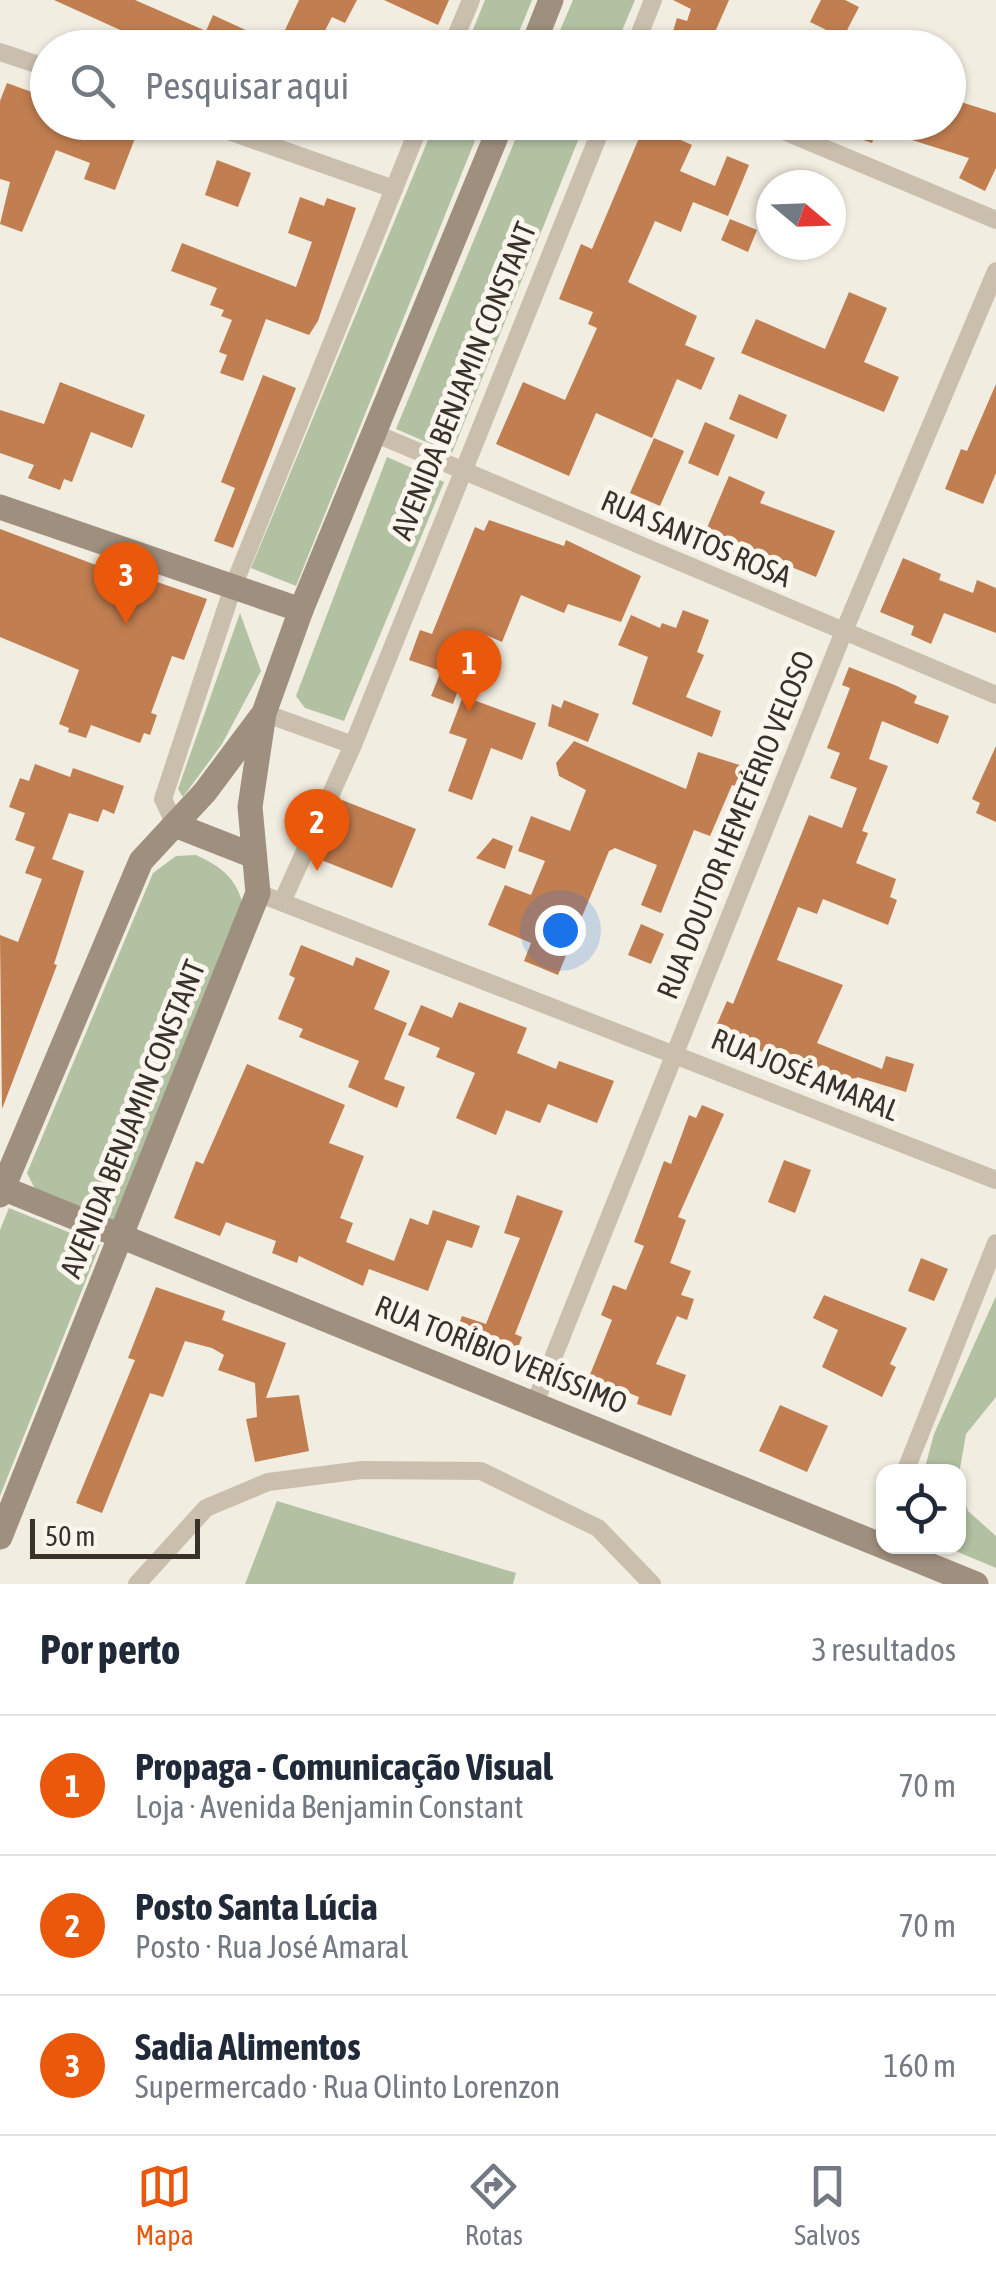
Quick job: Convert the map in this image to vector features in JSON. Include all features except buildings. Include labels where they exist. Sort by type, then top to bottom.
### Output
[{"type":"main road","points":[[539,30],[550,0]]},
{"type":"main road","name":"AVENIDA BENJAMIN CONSTANT","points":[[0,1537],[122,1236],[270,898],[254,856],[250,807],[264,714],[300,610],[495,140]]},
{"type":"main road","points":[[0,508],[300,610]]},
{"type":"main road","name":"AVENIDA BENJAMIN CONSTANT","points":[[1,1190],[140,862],[264,714]]},
{"type":"main road","points":[[175,824],[254,856]]},
{"type":"main road","name":"RUA TORÍBIO VERÍSSIMO","points":[[1,1190],[876,1535]]},
{"type":"main road","name":"RUA TORÍBIO VERÍSSIMO","points":[[915,1554],[976,1584]]},
{"type":"street","points":[[459,30],[471,0]]},
{"type":"street","points":[[641,30],[653,0]]},
{"type":"street","points":[[0,52],[30,62]]},
{"type":"street","points":[[254,140],[394,189]]},
{"type":"street","points":[[175,824],[163,799],[233,587],[414,140]]},
{"type":"street","name":"AVENIDA BENJAMIN CONSTANT","points":[[270,898],[352,744],[597,140]]},
{"type":"street","points":[[805,140],[996,220]]},
{"type":"street","name":"RUA DOUTOR HEMETÉRIO VELOSO","points":[[535,1403],[844,631],[996,270]]},
{"type":"street","name":"RUA SANTOS ROSA","points":[[374,433],[996,694]]},
{"type":"street","points":[[264,714],[352,744]]},
{"type":"street","name":"RUA JOSÉ AMARAL","points":[[270,898],[996,1180]]},
{"type":"street","points":[[908,1464],[996,1243]]},
{"type":"street","points":[[136,1584],[206,1508],[268,1482],[362,1470],[481,1471],[598,1528],[652,1584]]},
{"type":"green space","points":[[485,0],[532,0],[520,30],[473,30]]},
{"type":"green space","points":[[573,0],[635,0],[622,30],[560,30]]},
{"type":"green space","points":[[428,140],[475,140],[296,586],[251,568]]},
{"type":"green space","points":[[515,140],[578,140],[452,453],[396,429]]},
{"type":"green space","points":[[387,457],[444,482],[344,721],[305,708],[296,696]]},
{"type":"green space","points":[[240,613],[261,671],[222,744],[183,797],[178,789]]},
{"type":"green space","points":[[196,855],[228,876],[244,909],[117,1222],[36,1191],[27,1173],[153,873],[176,856]]},
{"type":"green space","points":[[9,1208],[100,1245],[0,1496],[0,1230]]},
{"type":"green space","points":[[996,1296],[996,1397],[966,1434],[961,1464],[926,1464],[934,1434]]},
{"type":"green space","points":[[277,1501],[516,1573],[513,1584],[245,1584]]},
{"type":"green space","points":[[966,1505],[996,1536],[996,1568],[963,1554],[966,1554]]},
{"type":"place","name":"Sadia Alimentos","points":[[126,624]]},
{"type":"place","name":"Propaga - Comunicação Visual","points":[[469,712]]},
{"type":"place","name":"Posto Santa Lúcia","points":[[317,871]]}]
